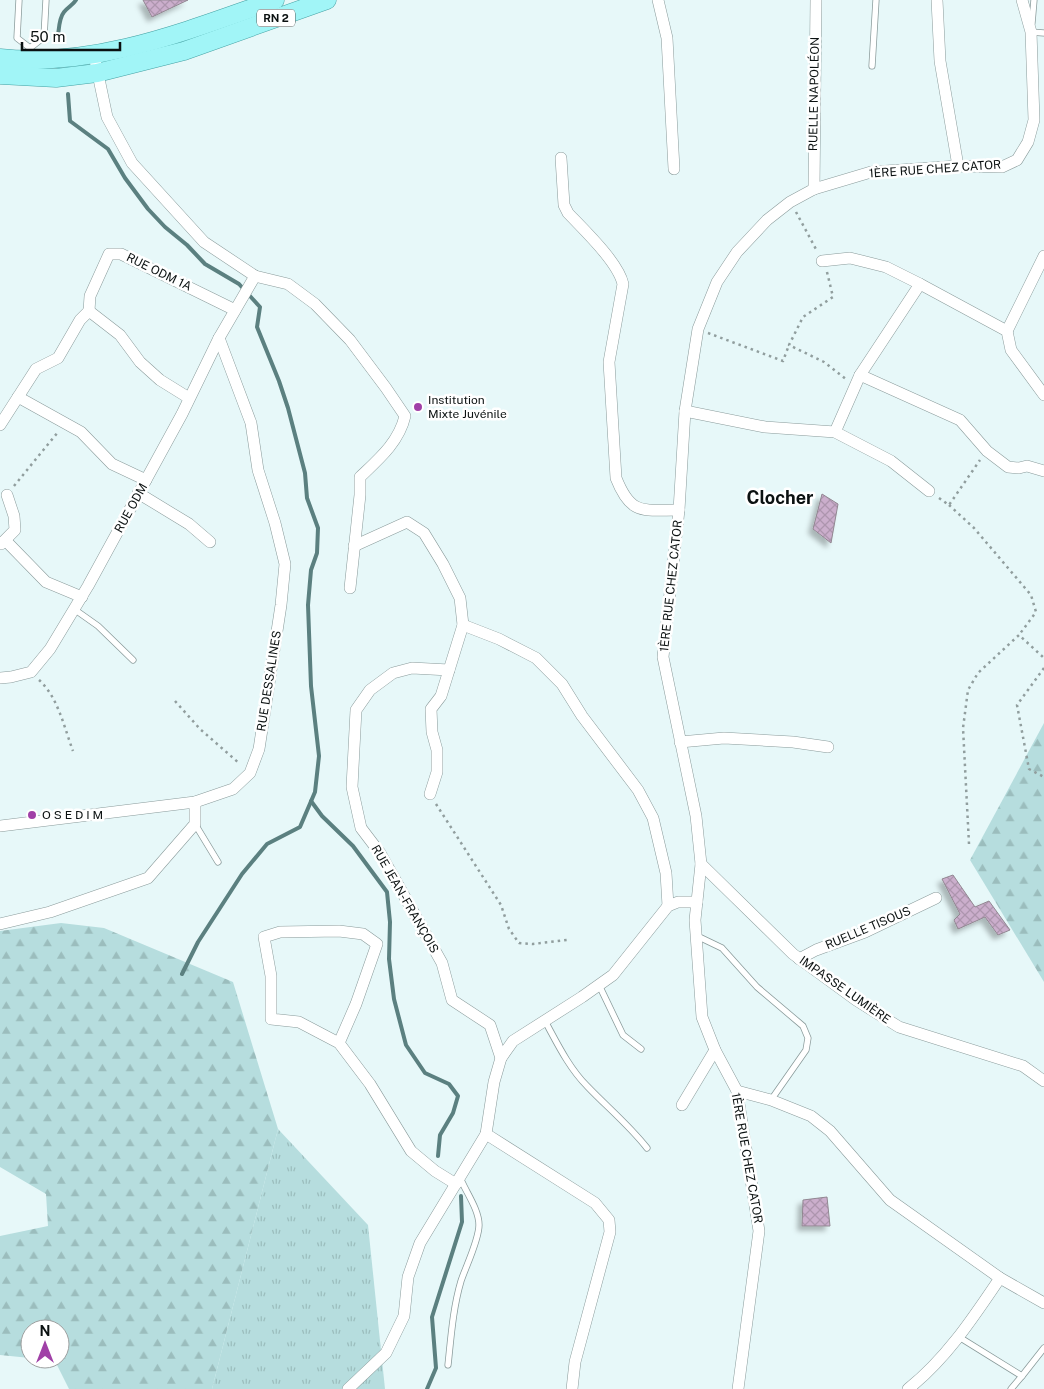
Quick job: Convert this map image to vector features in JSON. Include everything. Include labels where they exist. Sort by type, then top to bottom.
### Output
[{"type":"main road","name":"RN 2","points":[[28,62],[56,78],[89,74],[184,51],[327,0]]},
{"type":"main road","name":"RN 2","points":[[0,58],[28,62],[88,56],[146,43],[272,1]]},
{"type":"main road","name":"RN 2","points":[[0,75],[28,62]]},
{"type":"street","points":[[658,0],[667,38],[674,169]]},
{"type":"street","name":"RUELLE NAPOLÉON","points":[[814,189],[816,0]]},
{"type":"street","points":[[937,0],[940,61],[958,166]]},
{"type":"street","name":"1ÈRE RUE CHEZ CATOR","points":[[738,1389],[759,1231],[737,1091],[715,1050],[702,1017],[695,920],[701,864],[696,816],[663,657],[679,510],[685,411],[698,329],[718,282],[737,252],[766,220],[790,202],[814,189],[871,172],[958,166],[1002,167],[1017,160],[1028,142],[1034,120],[1031,32],[1022,0]]},
{"type":"street","points":[[272,1],[276,18]]},
{"type":"street","points":[[88,56],[89,74],[107,117],[132,164],[204,242],[256,276],[288,284],[315,304],[350,340],[386,388],[404,416],[402,428],[384,455],[360,477],[360,495],[350,588]]},
{"type":"street","points":[[561,158],[564,204],[568,212],[610,261],[621,276],[623,284],[609,362],[616,478],[622,492],[630,503],[639,510],[679,510]]},
{"type":"street","name":"RUE ODM 1A","points":[[89,311],[90,296],[109,254],[121,254],[235,310]]},
{"type":"street","points":[[1044,256],[1006,331],[1011,350],[1044,395]]},
{"type":"street","points":[[822,261],[850,258],[886,267],[1006,331]]},
{"type":"street","name":"RUE ODM","points":[[31,672],[50,650],[82,596],[146,480],[218,338],[256,276]]},
{"type":"street","points":[[835,432],[860,375],[920,284]]},
{"type":"street","points":[[0,425],[36,369],[58,358],[80,320],[89,311],[120,335],[140,362],[160,380],[189,398]]},
{"type":"street","name":"RUE DESSALINES","points":[[0,826],[195,802],[233,789],[250,773],[259,749],[286,564],[258,470],[251,423],[218,338]]},
{"type":"street","points":[[860,375],[960,420],[987,451],[1008,467],[1019,468],[1027,466],[1044,471]]},
{"type":"street","points":[[18,397],[81,432],[112,464],[146,480]]},
{"type":"street","points":[[685,411],[766,427],[835,432],[891,461],[928,491]]},
{"type":"street","points":[[138,493],[189,524],[210,542]]},
{"type":"street","points":[[7,495],[14,516],[15,530],[3,543],[46,582],[82,596]]},
{"type":"street","points":[[354,546],[407,522],[424,533],[443,564],[460,598],[463,625],[441,696],[431,709],[432,732],[437,750],[437,772],[430,794]]},
{"type":"street","points":[[463,625],[499,639],[536,658],[562,684],[582,716],[638,790],[653,818],[666,873],[668,906]]},
{"type":"street","name":"RUE JEAN-FRANÇOIS","points":[[449,670],[412,668],[394,673],[370,690],[356,710],[352,787],[361,828],[380,853],[442,963],[452,1000],[490,1025],[502,1058]]},
{"type":"street","points":[[0,678],[11,678],[31,672]]},
{"type":"street","points":[[680,742],[724,738],[793,742],[828,747]]},
{"type":"street","points":[[0,924],[50,912],[148,878],[195,824],[195,802]]},
{"type":"street","name":"IMPASSE LUMIÈRE","points":[[701,864],[799,959],[856,1000],[899,1027],[1023,1066],[1044,1081]]},
{"type":"street","name":"RUELLE TISOUS","points":[[799,959],[816,950],[865,932],[936,898]]},
{"type":"street","points":[[348,1389],[386,1352],[404,1316],[408,1277],[420,1243],[486,1134],[494,1082],[502,1058],[513,1041],[613,975],[668,906],[678,902],[696,902]]},
{"type":"street","points":[[339,1043],[356,1004],[377,944],[363,934],[339,931],[280,932],[264,937],[272,976],[272,1019],[299,1022],[339,1043],[370,1084],[411,1151],[435,1171],[456,1184]]},
{"type":"street","points":[[682,1105],[715,1050]]},
{"type":"street","points":[[737,1091],[771,1100],[812,1116],[830,1131],[890,1200],[1000,1278],[1044,1303]]},
{"type":"street","points":[[486,1134],[595,1202],[609,1220],[610,1232],[575,1362],[572,1389]]},
{"type":"street","points":[[908,1389],[920,1380],[959,1337],[1000,1278]]},
{"type":"lane","points":[[19,0],[17,38],[28,62]]},
{"type":"lane","points":[[28,62],[44,37],[46,0]]},
{"type":"lane","points":[[872,66],[876,0]]},
{"type":"lane","points":[[1034,0],[1031,32],[1044,33]]},
{"type":"lane","points":[[74,609],[98,626],[133,660]]},
{"type":"lane","points":[[195,824],[218,862]]},
{"type":"lane","points":[[697,936],[722,948],[758,987],[803,1026],[808,1038],[806,1050],[771,1100]]},
{"type":"lane","points":[[599,985],[623,1036],[641,1049]]},
{"type":"lane","points":[[545,1021],[573,1069],[587,1086],[631,1128],[647,1148]]},
{"type":"lane","points":[[448,1365],[452,1325],[461,1281],[472,1252],[479,1225],[475,1208],[462,1182],[456,1184]]},
{"type":"lane","points":[[959,1337],[1022,1376]]},
{"type":"lane","points":[[1011,1389],[1044,1348]]},
{"type":"path","points":[[698,329],[782,362],[803,317],[834,297],[822,261],[790,202]]},
{"type":"path","points":[[789,345],[824,362],[855,387]]},
{"type":"path","points":[[7,495],[65,423]]},
{"type":"path","points":[[949,505],[987,451]]},
{"type":"path","points":[[928,491],[949,505],[974,528],[1031,595],[1036,612],[1019,635],[978,672],[968,690],[963,728],[969,844]]},
{"type":"path","points":[[1019,635],[1044,658]]},
{"type":"path","points":[[1044,668],[1017,705],[1029,768],[1044,777]]},
{"type":"path","points":[[31,672],[48,688],[72,751]]},
{"type":"path","points":[[175,701],[200,729],[250,773]]},
{"type":"path","points":[[430,794],[501,905],[510,929],[519,943],[533,944],[567,940]]},
{"type":"green space","points":[[1044,723],[1044,982],[970,860]]},
{"type":"green space","points":[[61,923],[104,928],[233,982],[278,1129],[212,1389],[69,1389],[59,1369],[70,1369],[70,1319],[20,1319],[20,1357],[0,1355],[0,1236],[48,1226],[46,1194],[0,1167],[0,931]]},
{"type":"green space","points":[[278,1129],[368,1225],[385,1389],[212,1389]]},
{"type":"building","points":[[143,0],[188,0],[152,17]]},
{"type":"building","points":[[822,494],[838,504],[831,543],[813,529]]},
{"type":"building","points":[[953,875],[975,907],[989,901],[1010,930],[998,935],[985,917],[958,929],[954,920],[960,914],[942,879]]},
{"type":"building","points":[[827,1197],[830,1226],[802,1226],[803,1200]]},
{"type":"waterway","points":[[58,36],[62,14],[76,0]]},
{"type":"waterway","points":[[68,94],[70,121],[108,149],[125,178],[148,209],[205,264],[239,284],[260,307],[257,327],[288,408],[305,473],[307,498],[318,528],[317,553],[311,570],[308,605],[311,686],[319,756],[315,792],[300,827],[267,844],[242,874],[198,942],[182,974]]},
{"type":"waterway","points":[[311,801],[322,816],[353,846],[387,892],[390,922],[389,959],[394,999],[406,1045],[425,1073],[449,1084],[458,1096],[453,1113],[440,1135],[438,1156]]},
{"type":"waterway","points":[[427,1389],[436,1368],[432,1317],[462,1222],[461,1196]]},
{"type":"place","name":"Institution Mixte Juvénile","points":[[418,407]]},
{"type":"place","name":"O S E D I M","points":[[32,815]]},
{"type":"district","name":"Clocher","points":[[780,498]]}]
